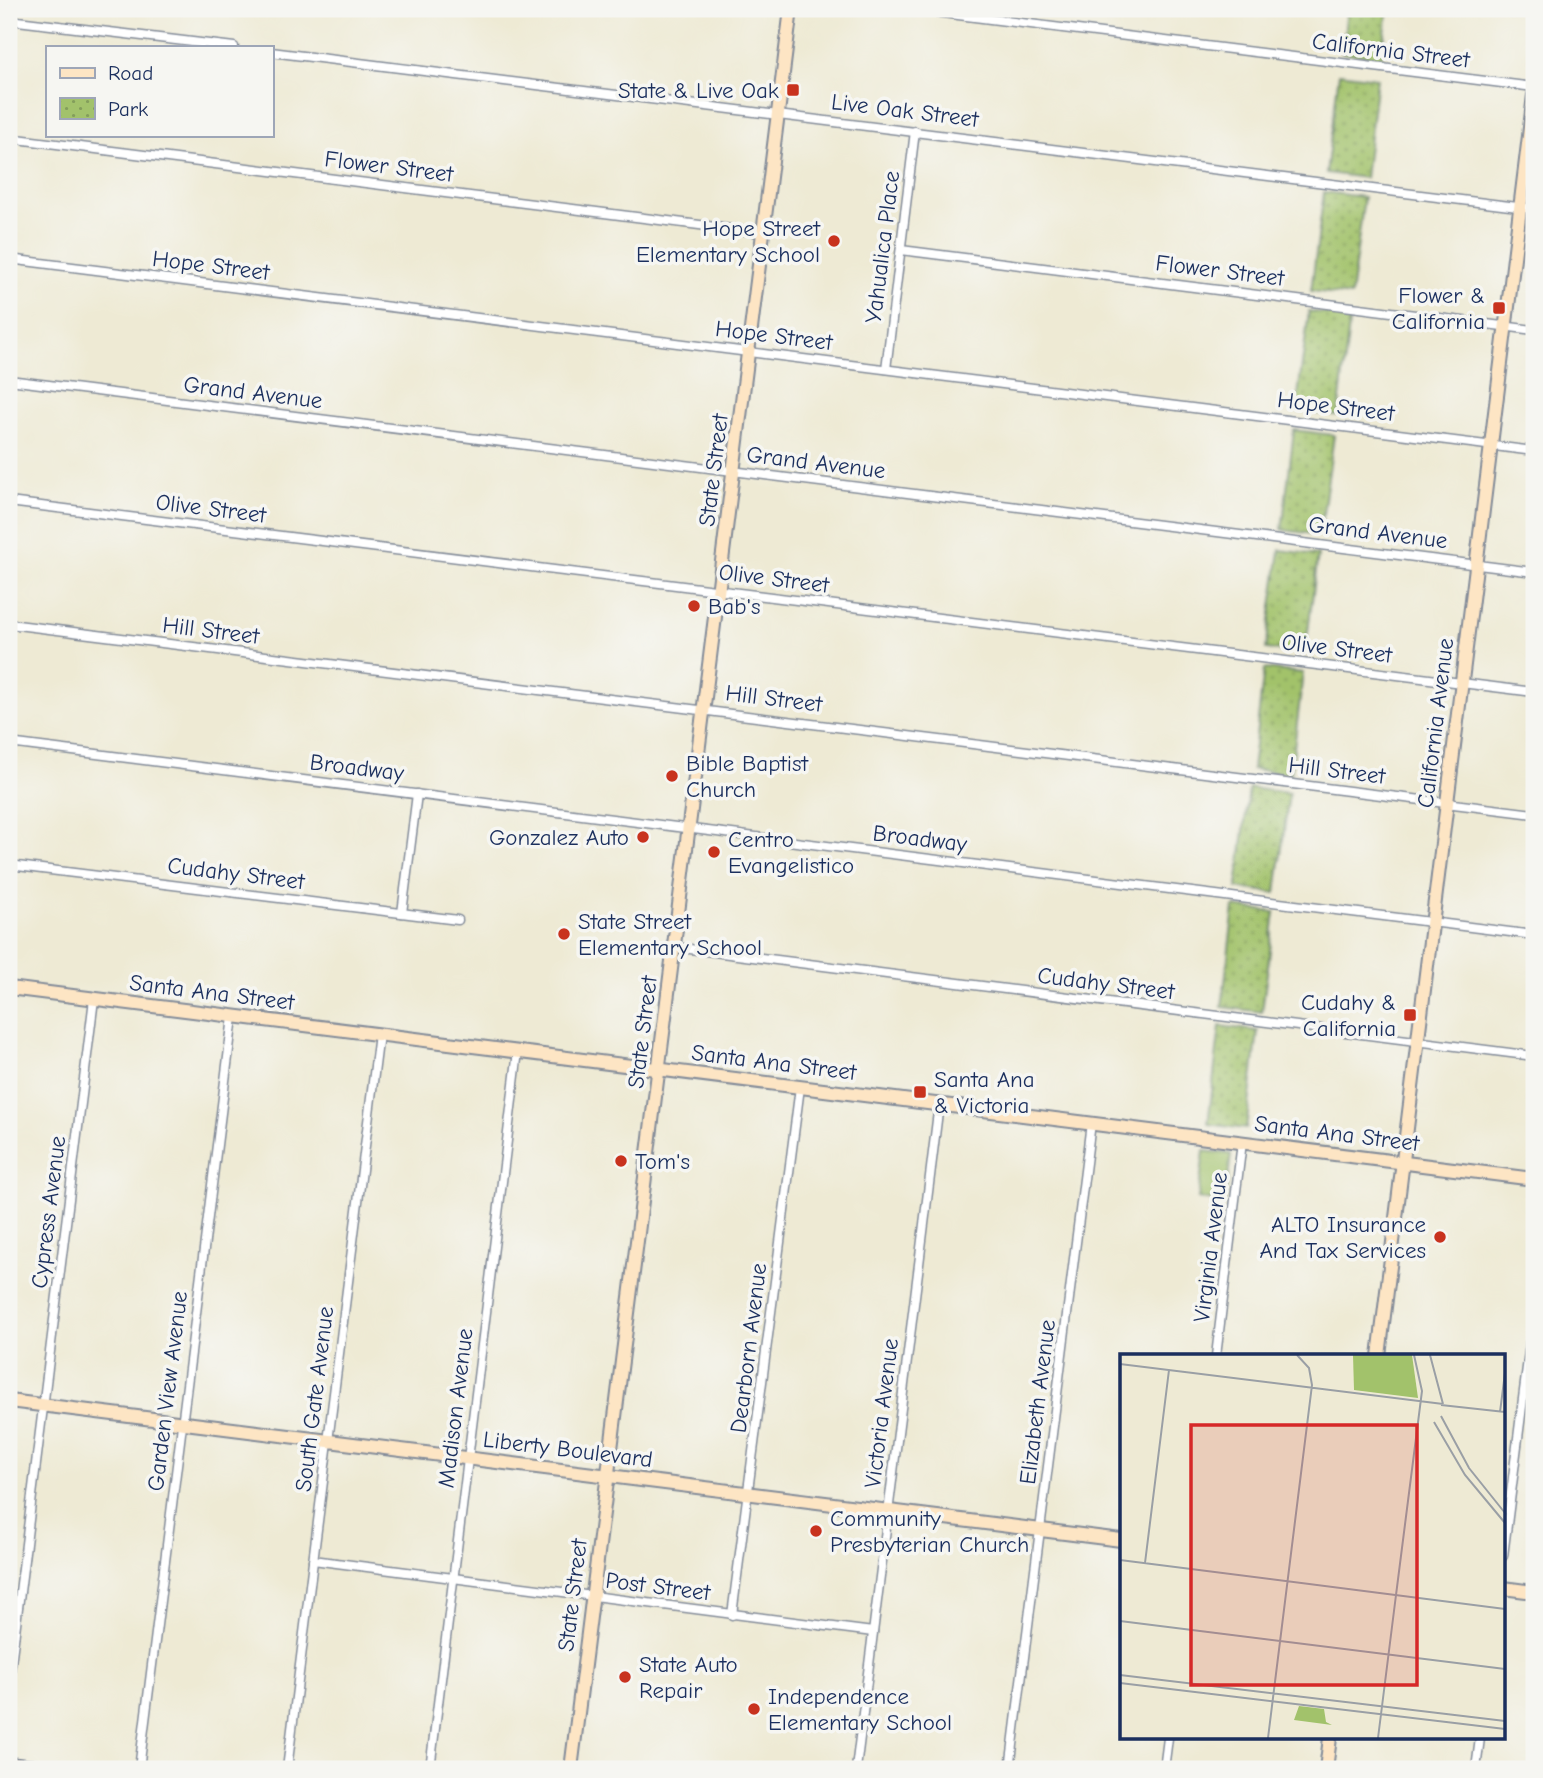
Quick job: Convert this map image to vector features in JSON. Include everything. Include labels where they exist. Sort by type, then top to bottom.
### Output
[{"type":"street","name":"State Street","points":[[571,1769],[792,9]]},
{"type":"street","name":"California Street","points":[[910,9],[1534,87]]},
{"type":"street","points":[[9,20],[226,46]]},
{"type":"street","name":"Live Oak Street","points":[[273,52],[1534,209]]},
{"type":"street","name":"California Avenue","points":[[1379,1354],[1534,95]]},
{"type":"street","name":"Yahualica Place","points":[[886,369],[915,131]]},
{"type":"street","name":"Flower Street","points":[[9,138],[763,233]]},
{"type":"street","name":"Flower Street","points":[[901,250],[1534,330]]},
{"type":"street","name":"Hope Street","points":[[9,259],[1534,451]]},
{"type":"street","name":"Grand Avenue","points":[[9,380],[1534,572]]},
{"type":"street","name":"Olive Street","points":[[9,502],[1534,692]]},
{"type":"street","name":"Hill Street","points":[[9,624],[1534,814]]},
{"type":"street","name":"Broadway","points":[[9,743],[1534,935]]},
{"type":"street","points":[[402,913],[416,794]]},
{"type":"street","name":"Cudahy Street","points":[[9,864],[458,920]]},
{"type":"street","name":"Cudahy Street","points":[[674,947],[1534,1056]]},
{"type":"street","name":"Santa Ana Street","points":[[9,988],[1534,1179]]},
{"type":"street","name":"Cypress Avenue","points":[[9,1680],[94,999]]},
{"type":"street","name":"Garden View Avenue","points":[[139,1769],[233,1017]]},
{"type":"street","name":"South Gate Avenue","points":[[287,1769],[379,1034]]},
{"type":"street","name":"Madison Avenue","points":[[430,1769],[518,1051]]},
{"type":"street","name":"Dearborn Avenue","points":[[732,1615],[800,1087]]},
{"type":"street","name":"Victoria Avenue","points":[[856,1769],[939,1104]]},
{"type":"street","name":"Elizabeth Avenue","points":[[1010,1769],[1091,1123]]},
{"type":"street","name":"Virginia Avenue","points":[[1216,1354],[1242,1142]]},
{"type":"street","points":[[1504,1548],[1534,1312]]},
{"type":"street","name":"Liberty Boulevard","points":[[9,1401],[1120,1540]]},
{"type":"street","name":"Post Street","points":[[313,1560],[592,1598],[873,1632]]},
{"type":"street","points":[[1504,1588],[1534,1592]]},
{"type":"street","points":[[1164,1769],[1168,1740]]},
{"type":"street","points":[[1326,1769],[1330,1740]]},
{"type":"street","points":[[1476,1769],[1480,1740]]},
{"type":"street","points":[[9,1764],[51,1769]]},
{"type":"green space","points":[[1347,9],[1388,9],[1382,58],[1342,53]]},
{"type":"green space","points":[[1339,73],[1377,78],[1365,178],[1326,173]]},
{"type":"green space","points":[[1324,192],[1364,197],[1351,296],[1311,291]]},
{"type":"green space","points":[[1309,311],[1350,317],[1338,416],[1296,411]]},
{"type":"green space","points":[[1294,430],[1334,435],[1320,535],[1282,530]]},
{"type":"green space","points":[[1280,550],[1318,555],[1305,654],[1266,649]]},
{"type":"green space","points":[[1264,669],[1303,673],[1291,774],[1252,769]]},
{"type":"green space","points":[[1249,788],[1289,793],[1276,893],[1237,888]]},
{"type":"green space","points":[[1234,907],[1275,912],[1262,1012],[1222,1007]]},
{"type":"green space","points":[[1220,1026],[1258,1031],[1246,1129],[1208,1124]]},
{"type":"green space","points":[[1204,1151],[1231,1154],[1225,1202],[1198,1199]]},
{"type":"place","name":"State & Live Oak","points":[[793,90]]},
{"type":"place","name":"Hope Street Elementary School","points":[[834,241]]},
{"type":"place","name":"Flower & California","points":[[1499,308]]},
{"type":"place","name":"Bab's","points":[[694,606]]},
{"type":"place","name":"Bible Baptist Church","points":[[672,776]]},
{"type":"place","name":"Gonzalez Auto","points":[[643,837]]},
{"type":"place","name":"Centro Evangelistico","points":[[714,852]]},
{"type":"place","name":"State Street Elementary School","points":[[564,934]]},
{"type":"place","name":"Cudahy & California","points":[[1410,1015]]},
{"type":"place","name":"Santa Ana & Victoria","points":[[920,1092]]},
{"type":"place","name":"Tom's","points":[[621,1161]]},
{"type":"place","name":"ALTO Insurance And Tax Services","points":[[1440,1237]]},
{"type":"place","name":"Community Presbyterian Church","points":[[816,1531]]},
{"type":"place","name":"State Auto Repair","points":[[625,1677]]},
{"type":"place","name":"Independence Elementary School","points":[[754,1709]]}]
